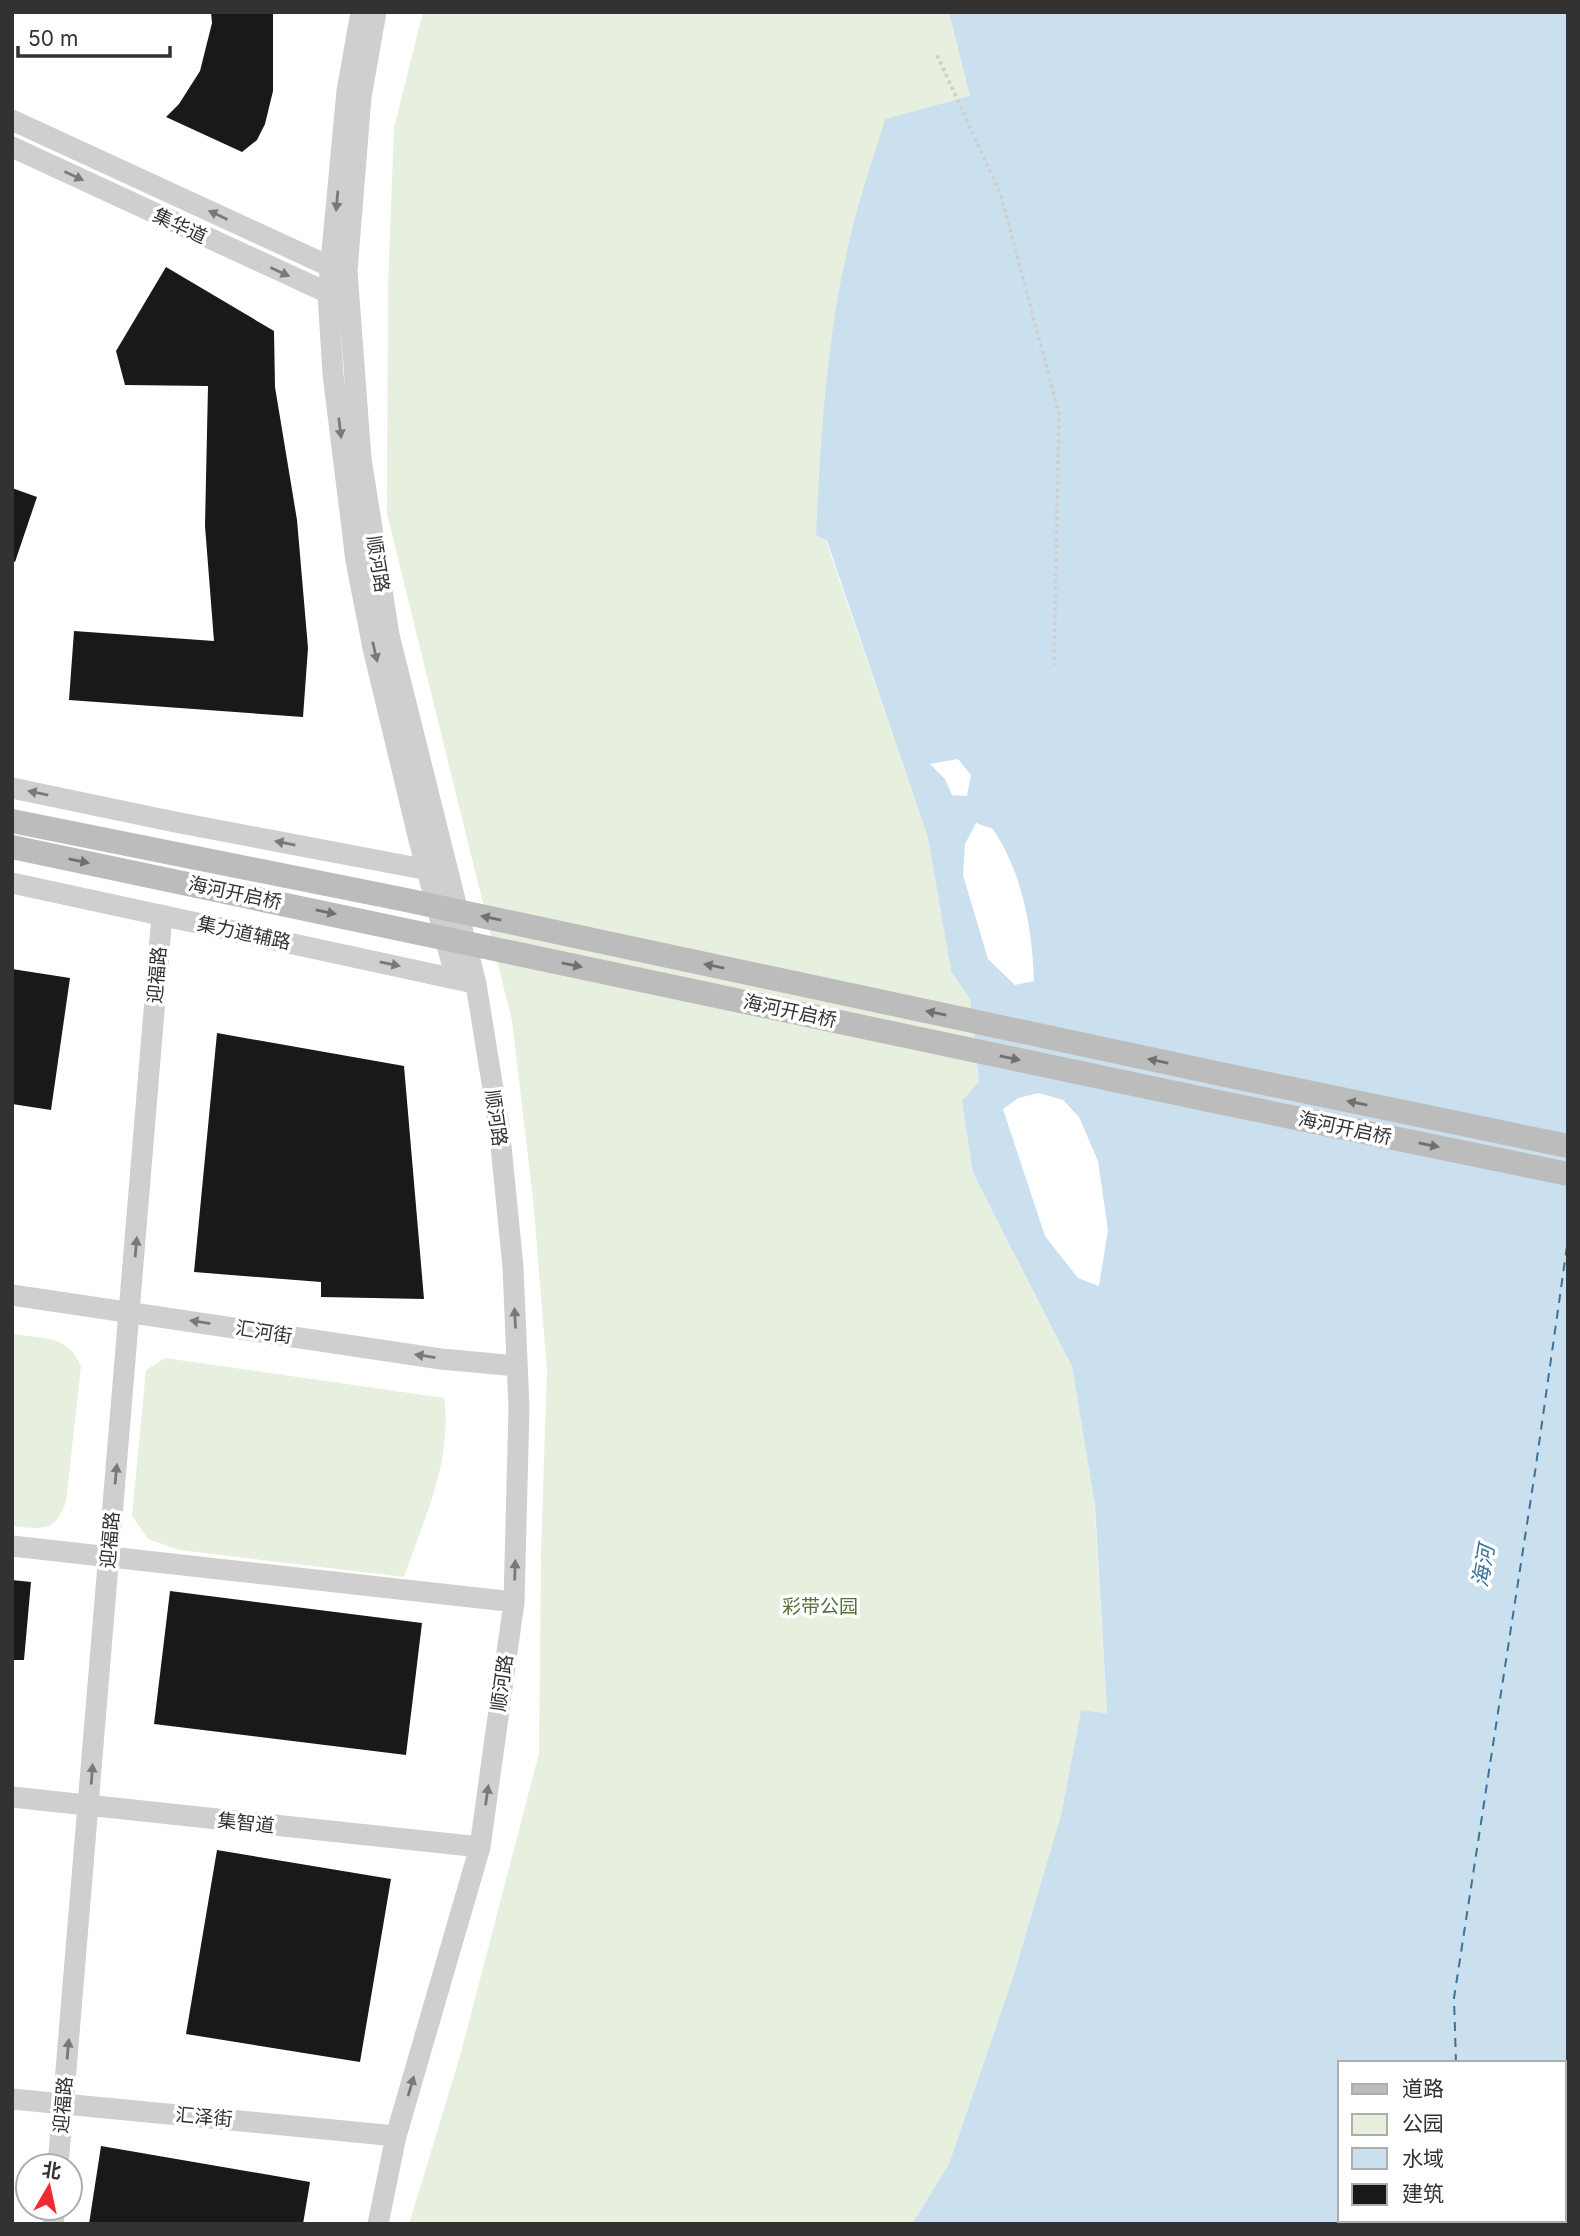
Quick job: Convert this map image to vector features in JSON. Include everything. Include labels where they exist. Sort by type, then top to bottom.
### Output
[{"type":"main road","name":"海河开启桥","points":[[12,821],[406,900],[1212,1073],[1568,1146]]},
{"type":"main road","name":"海河开启桥","points":[[12,847],[1568,1174]]},
{"type":"street","name":"顺河路","points":[[361,12],[346,91],[339,269],[349,302],[361,459],[390,635],[437,872]]},
{"type":"street","name":"顺河路","points":[[376,12],[361,97],[339,269],[328,295],[333,374],[356,561],[373,648],[437,872],[499,1125],[513,1267],[519,1408],[514,1602],[480,1847],[396,2136],[379,2224]]},
{"type":"street","name":"集华道","points":[[12,120],[339,269]]},
{"type":"street","name":"集华道","points":[[12,147],[328,295],[349,302]]},
{"type":"street","points":[[12,788],[437,872]]},
{"type":"street","name":"集力道辅路","points":[[12,883],[466,982]]},
{"type":"street","name":"迎福路","points":[[59,2152],[162,915]]},
{"type":"street","name":"汇河街","points":[[12,1296],[440,1359],[517,1366]]},
{"type":"street","points":[[12,1546],[514,1602]]},
{"type":"street","name":"集智道","points":[[12,1797],[480,1847]]},
{"type":"street","name":"汇泽街","points":[[12,2099],[396,2136]]},
{"type":"path","points":[[937,55],[1001,195],[1059,414],[1054,665]]},
{"type":"green space","name":"彩带公园","points":[[423,12],[1057,12],[816,535],[826,541],[928,838],[951,970],[970,999],[979,1083],[973,1173],[1072,1367],[1094,1495],[1107,1713],[1081,1710],[1061,1815],[1013,1977],[949,2164],[912,2224],[409,2224],[460,2056],[539,1753],[541,1552],[547,1370],[533,1199],[512,1021],[387,514],[388,286],[394,128]]},
{"type":"green space","points":[[12,1334],[62,1343],[76,1356],[81,1367],[66,1501],[57,1519],[46,1527],[12,1526]]},
{"type":"green space","points":[[165,1358],[444,1398],[446,1421],[441,1467],[404,1577],[179,1550],[148,1539],[132,1516],[146,1370]]},
{"type":"water","name":"海河","points":[[949,12],[1568,12],[1568,2224],[912,2224],[949,2164],[1013,1977],[1061,1815],[1081,1710],[1107,1713],[1095,1505],[1072,1367],[973,1173],[962,1101],[979,1082],[970,999],[951,971],[928,838],[827,541],[816,535],[823,425],[835,315],[853,227],[885,119],[970,96]],"holes":[[[958,759],[971,775],[967,796],[952,795],[945,779],[930,764]],[[976,823],[993,829],[1019,883],[1028,921],[1034,981],[1015,985],[988,959],[963,875],[965,844]],[[1039,1093],[1063,1100],[1079,1117],[1098,1161],[1108,1230],[1099,1286],[1078,1278],[1045,1236],[1003,1109],[1018,1098]]]},
{"type":"building","points":[[211,12],[273,12],[273,91],[265,124],[257,140],[242,152],[166,117],[179,104],[200,71],[212,23]]},
{"type":"building","points":[[166,267],[274,331],[275,387],[297,520],[308,648],[303,717],[69,700],[74,631],[214,641],[205,526],[208,386],[125,385],[116,351]]},
{"type":"building","points":[[12,488],[37,497],[15,562],[12,561]]},
{"type":"building","points":[[12,969],[70,978],[51,1110],[12,1104]]},
{"type":"building","points":[[217,1033],[404,1066],[424,1299],[321,1297],[321,1282],[194,1272]]},
{"type":"building","points":[[12,1580],[31,1582],[24,1660],[12,1660]]},
{"type":"building","points":[[170,1591],[422,1623],[406,1755],[154,1724]]},
{"type":"building","points":[[217,1850],[391,1879],[360,2062],[186,2034]]},
{"type":"building","points":[[101,2146],[310,2182],[303,2224],[89,2224]]},
{"type":"ferry route","points":[[1456,2061],[1454,1998],[1568,1239]]}]
